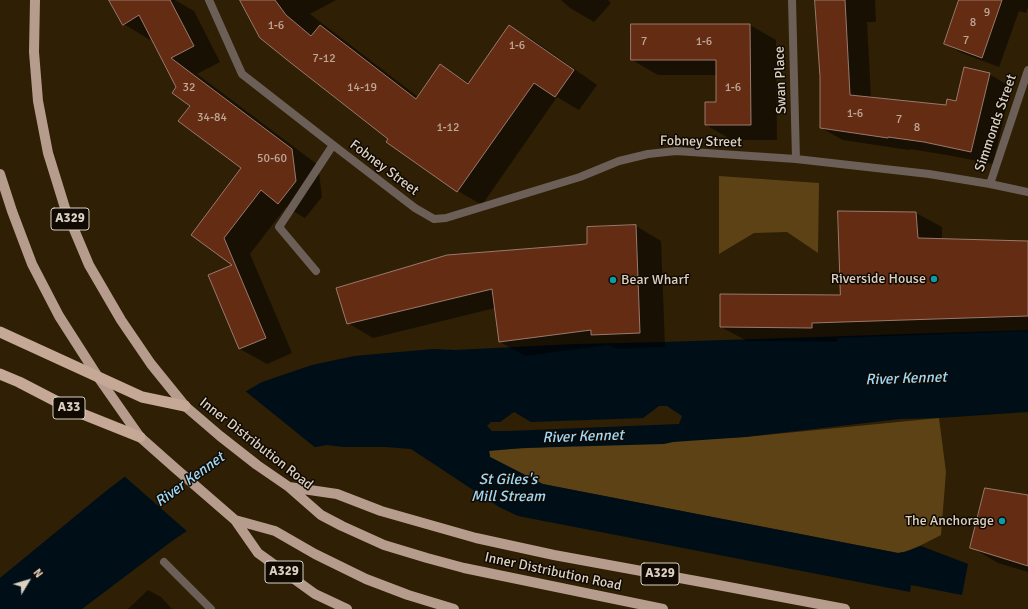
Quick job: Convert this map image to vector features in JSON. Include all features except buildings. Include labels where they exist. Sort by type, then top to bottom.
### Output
[{"type":"highway","points":[[0,332],[142,397],[185,406]]},
{"type":"highway","name":"A33","points":[[0,374],[19,382],[75,411],[140,437]]},
{"type":"main road","name":"Inner Distribution Road","points":[[36,1],[34,52],[38,100],[48,153],[65,208],[89,265],[122,320],[151,364],[185,406],[257,465],[289,487],[321,515],[384,545],[464,568],[663,609]]},
{"type":"main road","name":"A329","points":[[0,174],[32,264],[59,316],[98,377],[140,437],[235,520],[258,553],[315,594],[347,609]]},
{"type":"main road","name":"A329","points":[[289,487],[337,494],[381,510],[476,538],[845,609]]},
{"type":"main road","name":"A329","points":[[235,520],[275,531],[315,554],[366,579],[408,595],[454,609]]},
{"type":"street","name":"Fobney Street","points":[[209,0],[242,74],[415,208],[434,218],[446,218],[580,177],[619,161],[648,154],[676,151],[796,159],[930,174],[1028,192]]},
{"type":"street","name":"Swan Place","points":[[792,0],[796,159]]},
{"type":"street","name":"Simmonds Street","points":[[990,184],[1024,92],[1028,70]]},
{"type":"street","points":[[316,271],[279,227],[333,146]]},
{"type":"street","points":[[164,562],[211,609]]},
{"type":"shaded area","points":[[719,176],[819,183],[818,253],[787,232],[754,233],[719,254]]},
{"type":"shaded area","points":[[939,418],[946,472],[941,535],[915,548],[898,553],[542,484],[490,457],[489,450],[745,437]]},
{"type":"water","points":[[1028,330],[1028,412],[900,419],[745,437],[673,442],[664,444],[522,448],[489,451],[490,457],[543,484],[898,553],[921,546],[968,564],[962,595],[911,585],[910,592],[518,516],[499,507],[411,449],[386,447],[343,447],[327,445],[310,448],[172,541],[82,609],[0,609],[0,578],[106,491],[210,412],[262,382],[312,365],[354,356],[433,349],[455,350],[574,344]],"holes":[[[659,406],[667,406],[682,416],[679,424],[508,431],[492,431],[487,426],[491,422],[500,422],[514,412],[531,422],[643,418]]]},
{"type":"pier","points":[[244,390],[317,449],[311,450],[189,533],[123,475],[209,410]]},
{"type":"place","name":"Riverside House","points":[[934,279]]},
{"type":"place","name":"Bear Wharf","points":[[613,280]]},
{"type":"place","name":"The Anchorage","points":[[1002,521]]},
{"type":"water label","name":"River Kennet","points":[[906,379]]},
{"type":"water label","name":"River Kennet","points":[[583,437]]},
{"type":"water label","name":"River Kennet","points":[[190,480]]},
{"type":"water label","name":"St Giles's Mill Stream","points":[[508,488]]}]
